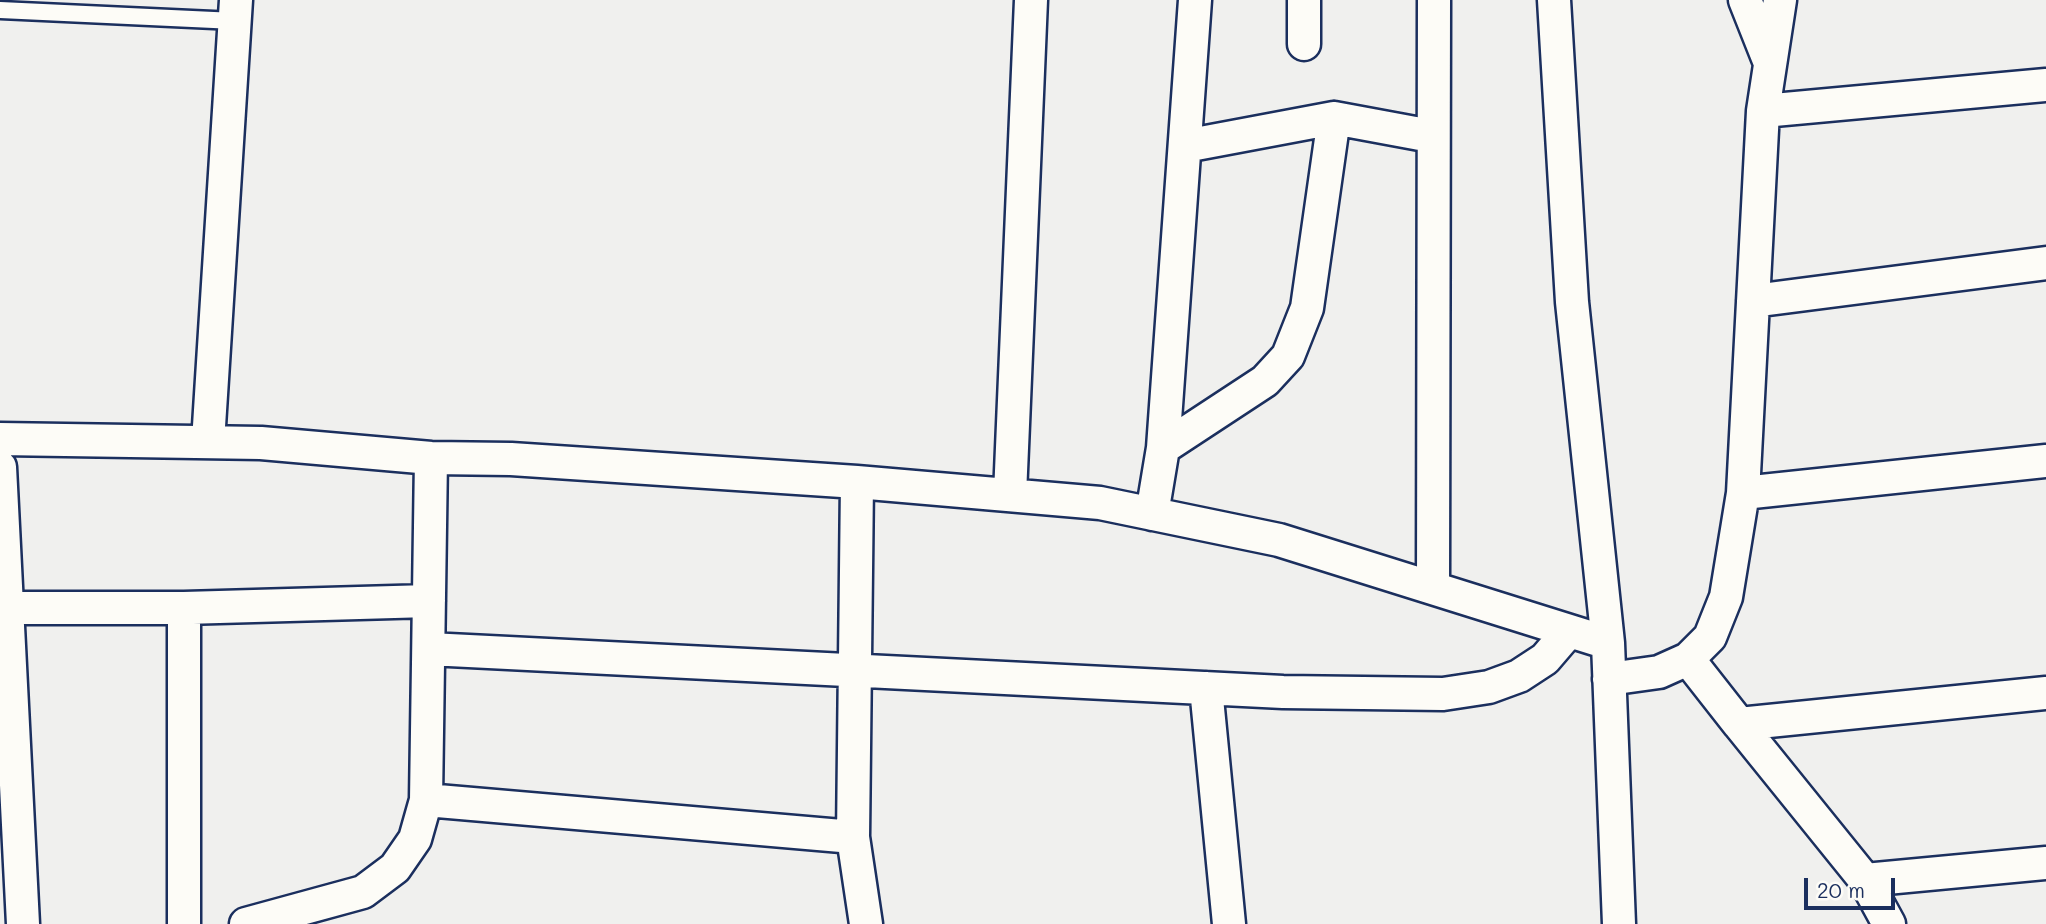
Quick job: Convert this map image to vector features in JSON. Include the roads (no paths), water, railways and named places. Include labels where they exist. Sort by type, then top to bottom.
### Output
[{"type":"street","points":[[1010,495],[1031,0]]},
{"type":"street","points":[[1152,514],[1163,448],[1195,0]]},
{"type":"street","points":[[1304,0],[1304,44]]},
{"type":"street","points":[[1433,588],[1431,136],[1434,0]]},
{"type":"street","points":[[1554,0],[1572,302],[1608,643],[1619,924]]},
{"type":"street","points":[[1745,0],[1770,63]]},
{"type":"street","points":[[1609,679],[1660,672],[1688,659],[1710,637],[1726,597],[1743,493],[1763,111],[1780,0]]},
{"type":"street","points":[[208,442],[236,10]]},
{"type":"street","points":[[1763,111],[2046,85]]},
{"type":"street","points":[[1185,146],[1334,118],[1431,136]]},
{"type":"street","points":[[1163,448],[1265,381],[1288,356],[1307,308],[1334,118]]},
{"type":"street","points":[[1753,301],[2046,263]]},
{"type":"street","points":[[0,439],[261,443],[432,458],[511,459],[857,482],[1100,503],[1279,540],[1608,643]]},
{"type":"street","points":[[246,924],[337,912],[395,868],[415,839],[426,800],[432,458]]},
{"type":"street","points":[[1743,493],[2046,461]]},
{"type":"street","points":[[0,467],[23,924]]},
{"type":"street","points":[[857,482],[853,837],[866,924]]},
{"type":"street","points":[[7,608],[184,608],[429,601]]},
{"type":"street","points":[[184,608],[184,924]]},
{"type":"street","points":[[429,649],[1206,688],[1443,694],[1489,687],[1519,676],[1545,659],[1569,631]]},
{"type":"street","points":[[1688,659],[1865,880],[1889,924]]},
{"type":"street","points":[[1206,688],[1229,924]]},
{"type":"street","points":[[1740,724],[2046,693]]},
{"type":"street","points":[[426,800],[853,837]]},
{"type":"street","points":[[1865,880],[2046,863]]},
{"type":"lane","points":[[0,10],[236,10]]}]
